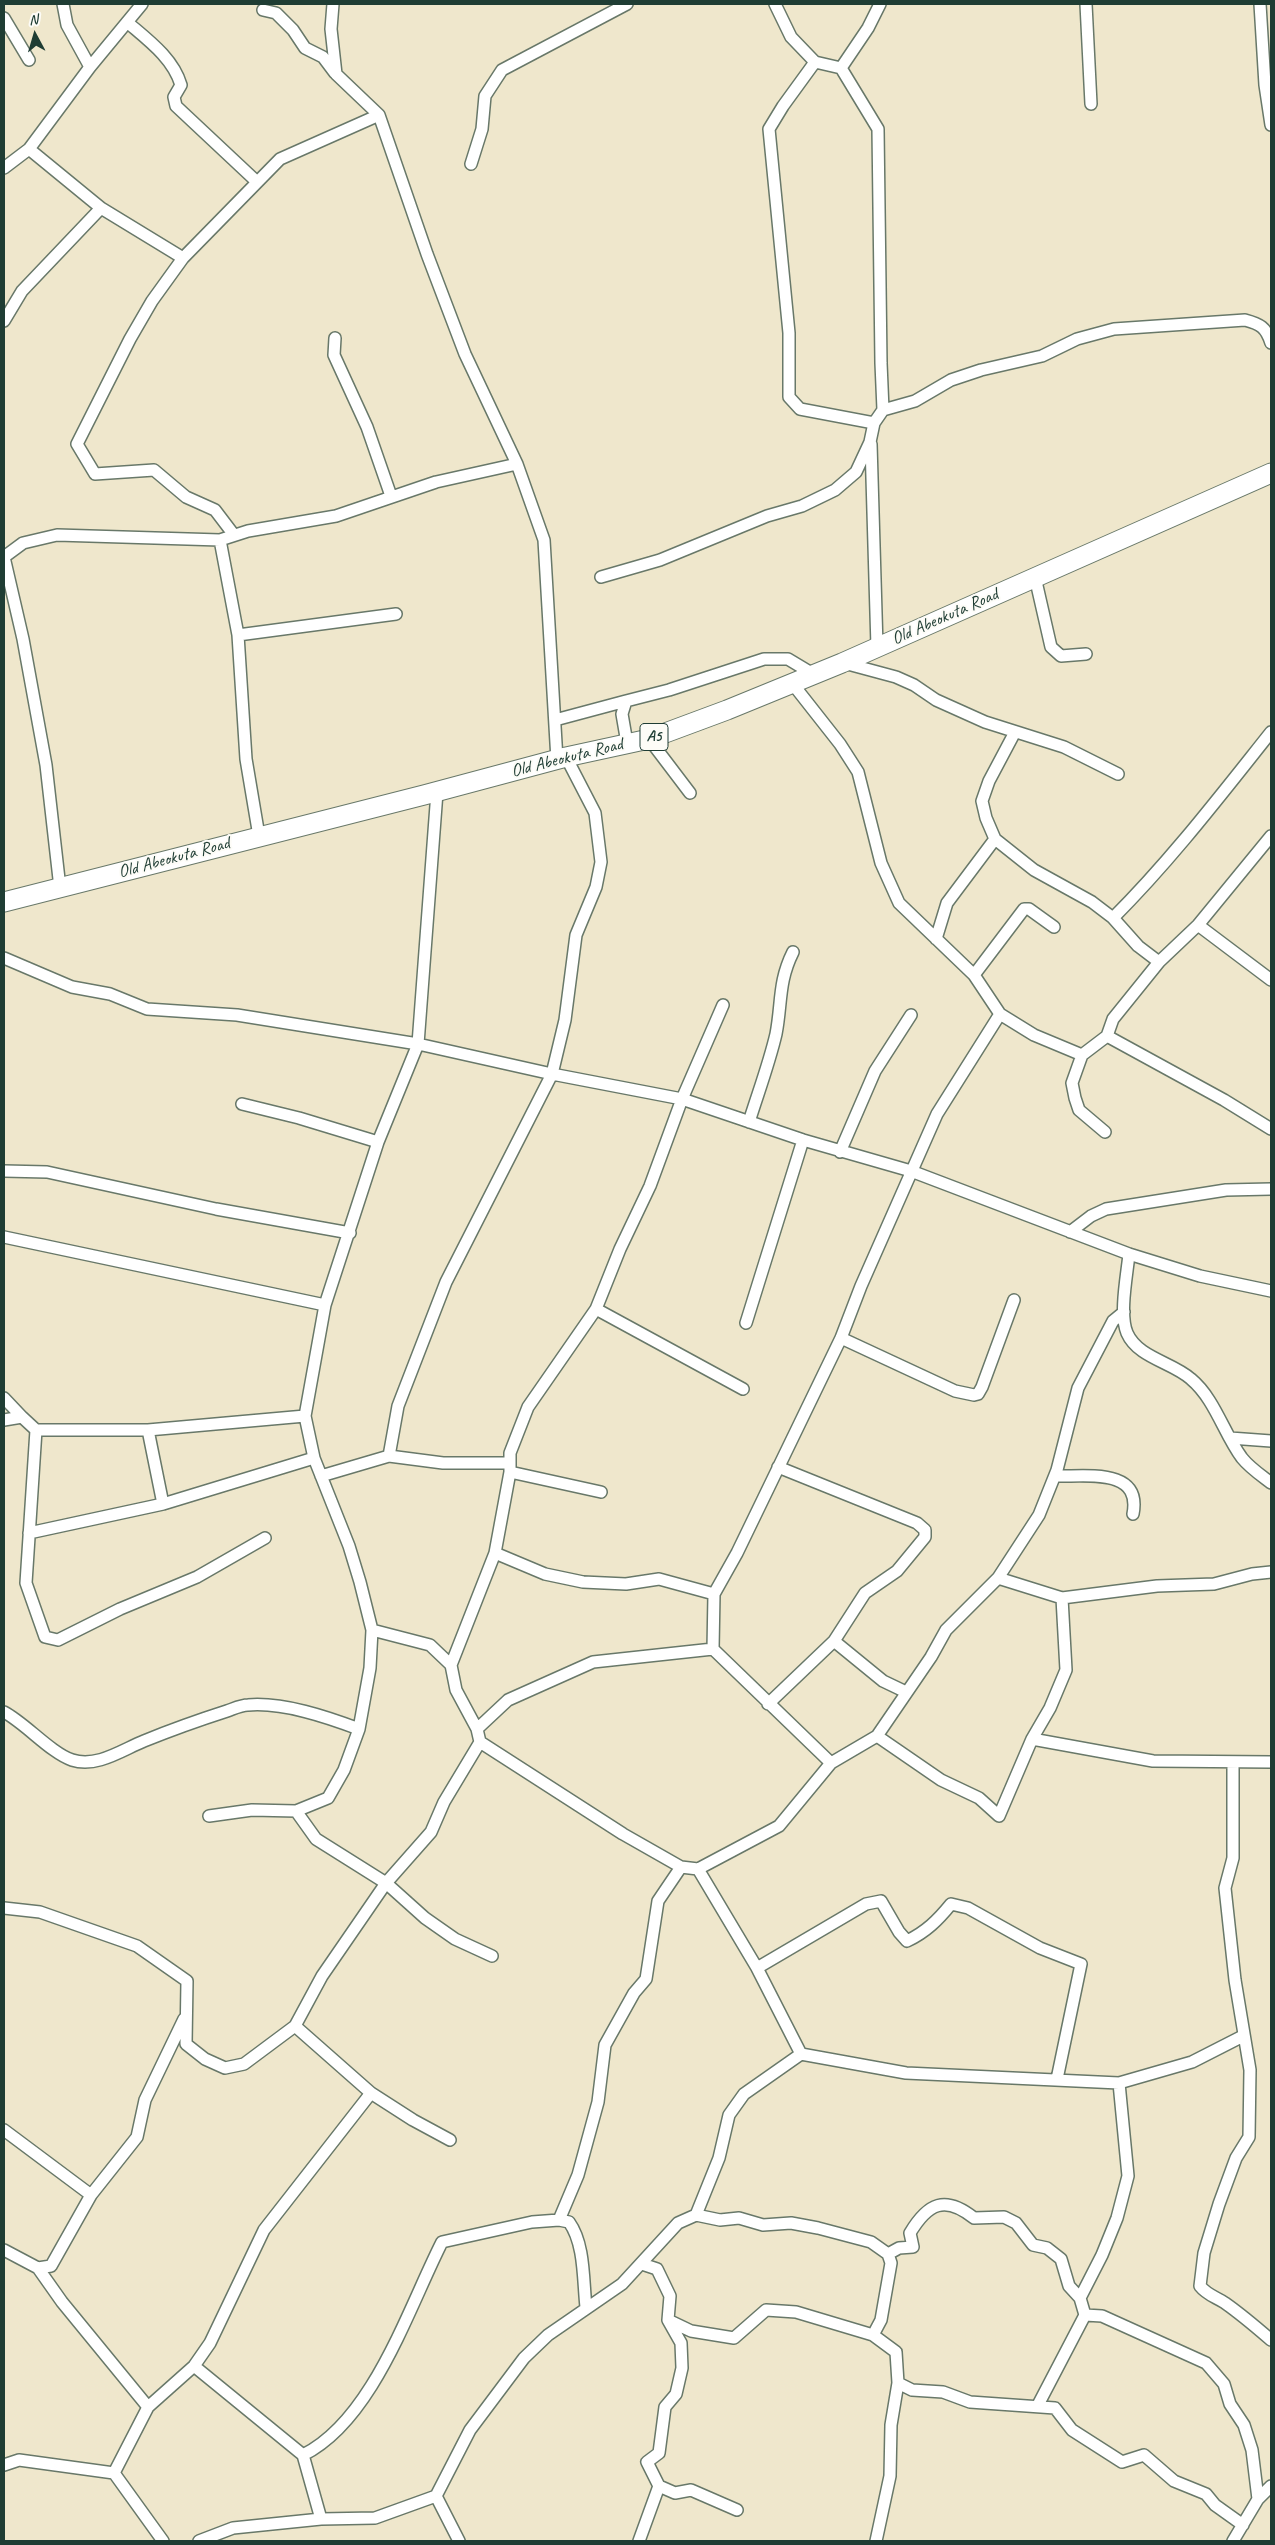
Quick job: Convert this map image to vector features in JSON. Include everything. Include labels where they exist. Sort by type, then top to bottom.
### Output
[{"type":"highway","name":"Old Abeokuta Road","points":[[4,902],[437,792],[562,758],[649,738],[727,710],[842,663],[1271,473]]},
{"type":"street","points":[[64,4],[67,25],[90,67]]},
{"type":"street","points":[[4,168],[29,149],[90,67],[142,4]]},
{"type":"street","points":[[334,4],[330,29],[336,74]]},
{"type":"street","points":[[471,164],[482,129],[485,96],[502,70],[627,4]]},
{"type":"street","points":[[601,577],[660,560],[767,516],[802,506],[835,490],[856,472],[870,442],[874,423],[883,410],[880,363],[878,130],[841,68],[816,62],[791,37],[775,4]]},
{"type":"street","points":[[841,68],[868,28],[880,4]]},
{"type":"street","points":[[1086,4],[1091,104]]},
{"type":"street","points":[[1260,4],[1264,85],[1271,125]]},
{"type":"street","points":[[263,10],[276,13],[293,30],[305,48],[323,57],[336,74],[379,115],[427,254],[465,354],[517,464],[544,540],[555,720],[562,758],[595,813],[601,862],[596,887],[576,935],[565,1020],[552,1074],[446,1282],[398,1406],[389,1456]]},
{"type":"street","points":[[4,18],[29,60]]},
{"type":"street","points":[[128,22],[155,46],[178,74],[181,85],[174,97],[176,106],[256,181]]},
{"type":"street","points":[[816,62],[783,106],[769,129],[789,333],[789,397],[800,409],[874,423]]},
{"type":"street","points":[[234,535],[215,510],[186,497],[154,470],[95,474],[77,444],[130,339],[152,301],[183,258],[256,181],[280,159],[379,115]]},
{"type":"street","points":[[29,149],[101,208],[183,258]]},
{"type":"street","points":[[4,322],[22,291],[101,208]]},
{"type":"street","points":[[883,410],[915,401],[959,378],[981,370],[1042,356],[1077,339],[1114,329],[1245,320],[1260,324],[1268,332],[1271,342]]},
{"type":"street","points":[[335,338],[334,355],[367,427],[391,496]]},
{"type":"street","points":[[870,442],[877,647]]},
{"type":"street","points":[[60,888],[46,765],[4,557],[23,543],[58,535],[220,540],[234,535],[336,516],[436,482],[517,464]]},
{"type":"street","points":[[220,540],[238,635],[246,759],[259,836]]},
{"type":"street","points":[[1034,577],[1051,647],[1061,656],[1086,654]]},
{"type":"street","points":[[238,635],[396,614]]},
{"type":"street","points":[[555,720],[669,690],[764,659],[788,659],[813,674]]},
{"type":"street","points":[[842,663],[896,677],[944,703],[985,722],[1064,746],[1118,774]]},
{"type":"street","points":[[792,683],[840,744],[858,772],[881,863],[899,902],[974,975],[1000,1014],[1034,1035],[1082,1055]]},
{"type":"street","points":[[626,701],[622,714],[627,744]]},
{"type":"street","points":[[1015,732],[989,781],[982,802],[995,840],[1034,870],[1092,902],[1113,918],[1138,946],[1159,962]]},
{"type":"street","points":[[1113,918],[1156,875],[1271,732]]},
{"type":"street","points":[[649,738],[690,793]]},
{"type":"street","points":[[210,1816],[252,1810],[296,1810],[328,1798],[344,1770],[359,1729],[370,1668],[372,1630],[349,1546],[314,1458],[305,1416],[325,1305],[350,1233],[378,1142],[418,1044],[437,792]]},
{"type":"street","points":[[1105,1132],[1079,1110],[1075,1098],[1072,1083],[1082,1055],[1107,1036],[1113,1019],[1159,962],[1198,925],[1271,836]]},
{"type":"street","points":[[936,939],[947,903],[995,840]]},
{"type":"street","points":[[974,975],[1024,909],[1030,909],[1054,927]]},
{"type":"street","points":[[1198,925],[1271,980]]},
{"type":"street","points":[[748,1122],[775,1037],[780,1013],[780,992],[786,967],[793,952]]},
{"type":"street","points":[[4,958],[72,987],[110,994],[147,1009],[237,1016],[418,1044],[552,1074],[682,1099],[840,1152],[910,1171],[1129,1254],[1200,1276],[1271,1290]]},
{"type":"street","points":[[4,1908],[40,1912],[137,1946],[186,1981],[186,2044],[205,2059],[225,2068],[244,2064],[295,2026],[322,1976],[386,1883],[431,1832],[444,1802],[480,1742],[477,1729],[456,1690],[451,1665],[494,1553],[510,1453],[528,1407],[596,1309],[620,1249],[650,1186],[682,1099],[723,1005]]},
{"type":"street","points":[[831,1763],[713,1649],[714,1594],[737,1554],[841,1338],[910,1171],[937,1114],[1000,1014]]},
{"type":"street","points":[[840,1152],[875,1071],[911,1015]]},
{"type":"street","points":[[1107,1036],[1271,1129]]},
{"type":"street","points":[[242,1104],[299,1118],[378,1142]]},
{"type":"street","points":[[746,1323],[803,1140]]},
{"type":"street","points":[[4,1170],[47,1172],[216,1208],[350,1233]]},
{"type":"street","points":[[1070,1232],[1091,1216],[1106,1209],[1226,1190],[1271,1189]]},
{"type":"street","points":[[4,1237],[325,1305]]},
{"type":"street","points":[[1129,1254],[1124,1312],[1127,1333],[1142,1352],[1160,1359],[1191,1379],[1210,1401],[1244,1460],[1271,1483]]},
{"type":"street","points":[[841,1338],[955,1390],[974,1396],[978,1394],[982,1387],[1014,1300]]},
{"type":"street","points":[[596,1309],[743,1389]]},
{"type":"street","points":[[480,1742],[623,1834],[682,1867],[698,1869],[779,1826],[831,1763],[877,1736],[931,1657],[946,1630],[998,1578],[1039,1515],[1055,1476],[1078,1388],[1112,1321],[1124,1312]]},
{"type":"street","points":[[4,1398],[36,1430],[148,1430],[305,1416]]},
{"type":"street","points":[[4,1420],[22,1417]]},
{"type":"street","points":[[36,1430],[26,1583],[45,1636],[58,1640],[120,1609],[198,1577],[266,1538]]},
{"type":"street","points":[[148,1430],[164,1504]]},
{"type":"street","points":[[1230,1438],[1271,1442]]},
{"type":"street","points":[[321,1476],[389,1456],[443,1464],[509,1468],[601,1492]]},
{"type":"street","points":[[29,1533],[164,1504],[314,1458]]},
{"type":"street","points":[[768,1704],[834,1641],[865,1593],[897,1571],[925,1537],[925,1530],[917,1523],[778,1466]]},
{"type":"street","points":[[1055,1476],[1112,1478],[1127,1485],[1135,1500],[1133,1514]]},
{"type":"street","points":[[494,1553],[545,1574],[583,1582],[626,1584],[659,1579],[714,1594]]},
{"type":"street","points":[[998,1578],[1062,1598],[1157,1586],[1214,1584],[1252,1574],[1271,1572]]},
{"type":"street","points":[[877,1736],[941,1780],[979,1798],[999,1816],[1032,1739],[1050,1708],[1066,1670],[1062,1598]]},
{"type":"street","points":[[372,1630],[430,1645],[451,1665]]},
{"type":"street","points":[[834,1641],[883,1681],[906,1692]]},
{"type":"street","points":[[477,1729],[508,1700],[593,1662],[713,1649]]},
{"type":"street","points":[[4,1712],[16,1719],[38,1738],[72,1760],[83,1761],[106,1758],[144,1741],[248,1705],[287,1708],[311,1713],[359,1729]]},
{"type":"street","points":[[1032,1739],[1153,1760],[1271,1762]]},
{"type":"street","points":[[1233,1762],[1233,1858],[1225,1888],[1243,2036],[1250,2070],[1249,2137],[1236,2158],[1219,2204],[1204,2253],[1200,2286],[1205,2293],[1221,2300],[1248,2319],[1271,2340]]},
{"type":"street","points":[[296,1810],[316,1839],[386,1883],[425,1918],[456,1939],[492,1956]]},
{"type":"street","points":[[559,2220],[578,2175],[598,2102],[605,2045],[634,1993],[646,1979],[658,1901],[682,1867]]},
{"type":"street","points":[[698,1869],[757,1968],[801,2054]]},
{"type":"street","points":[[757,1968],[866,1904],[880,1901],[899,1932],[907,1941],[920,1935],[936,1922],[951,1904],[968,1908],[1040,1948],[1081,1964],[1057,2079]]},
{"type":"street","points":[[38,2268],[51,2266],[91,2195],[136,2137],[145,2100],[187,2013]]},
{"type":"street","points":[[295,2026],[371,2093],[413,2120],[450,2140]]},
{"type":"street","points":[[696,2215],[719,2158],[729,2115],[744,2094],[801,2054],[906,2072],[1119,2083],[1192,2062],[1243,2036]]},
{"type":"street","points":[[1080,2298],[1110,2236],[1128,2176],[1119,2083]]},
{"type":"street","points":[[114,2473],[148,2407],[194,2366],[210,2343],[264,2230],[371,2093]]},
{"type":"street","points":[[4,2130],[91,2195]]},
{"type":"street","points":[[888,2254],[899,2248],[913,2247],[910,2233],[921,2215],[929,2209],[944,2203],[959,2206],[974,2218],[1004,2217],[1016,2223],[1033,2245],[1047,2248],[1061,2259],[1069,2286],[1080,2298],[1085,2316],[1038,2405]]},
{"type":"street","points":[[199,2541],[233,2528],[322,2519],[375,2518],[436,2496],[470,2430],[524,2358],[548,2336],[586,2307],[622,2284],[678,2223],[696,2215],[720,2220],[739,2218],[763,2225],[791,2223],[871,2242],[888,2254],[891,2263],[882,2320],[874,2335]]},
{"type":"street","points":[[303,2456],[318,2448],[351,2415],[395,2345],[442,2242],[532,2222],[559,2220],[569,2222],[574,2230],[582,2266],[586,2307]]},
{"type":"street","points":[[4,2250],[38,2268],[62,2302],[148,2407]]},
{"type":"street","points":[[642,2264],[657,2269],[670,2296],[668,2320],[681,2344],[682,2368],[676,2394],[665,2407],[659,2453],[647,2462],[659,2486],[675,2493],[691,2490],[737,2510]]},
{"type":"street","points":[[668,2320],[691,2332],[734,2338],[766,2310],[796,2312],[874,2335],[896,2352],[898,2383],[891,2425],[890,2476],[876,2541]]},
{"type":"street","points":[[1085,2316],[1102,2316],[1206,2363],[1224,2384],[1230,2404],[1244,2425],[1256,2474],[1258,2499]]},
{"type":"street","points":[[194,2366],[303,2456],[322,2519]]},
{"type":"street","points":[[898,2383],[912,2390],[943,2392],[970,2402],[1038,2405],[1055,2408],[1072,2430],[1122,2462],[1144,2455],[1174,2481],[1206,2494],[1215,2505],[1243,2525]]},
{"type":"street","points":[[4,2465],[19,2460],[114,2473],[163,2541]]},
{"type":"street","points":[[640,2541],[659,2486]]},
{"type":"street","points":[[1232,2541],[1258,2499],[1271,2486]]},
{"type":"street","points":[[436,2496],[459,2541]]}]
